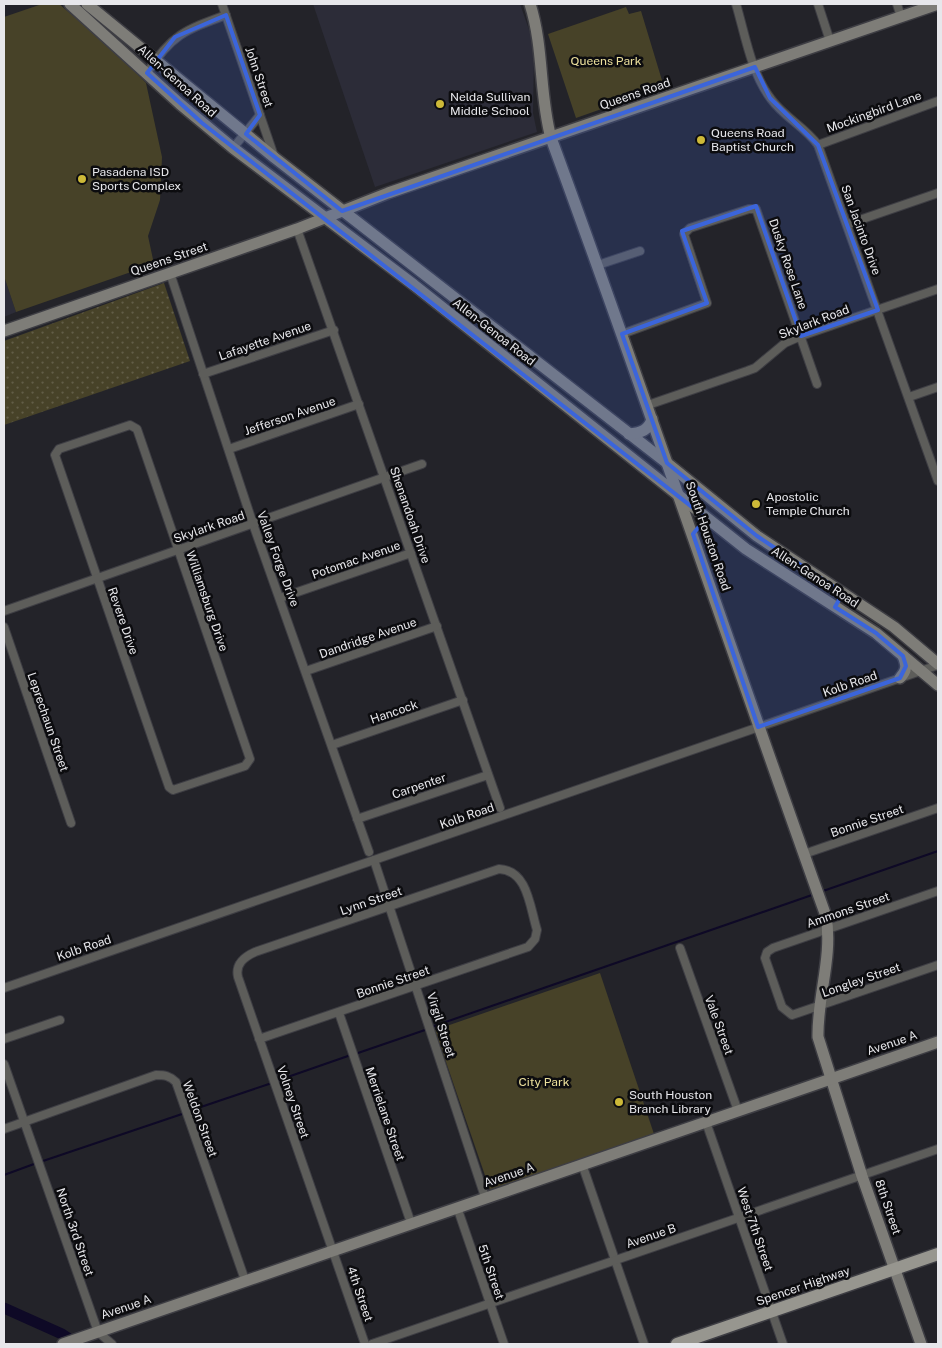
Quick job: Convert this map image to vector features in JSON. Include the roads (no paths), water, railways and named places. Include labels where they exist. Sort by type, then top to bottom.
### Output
[{"type":"main road","name":"Spencer Highway","points":[[677,1344],[938,1254]]},
{"type":"street","name":"Allen-Genoa Road","points":[[70,4],[180,104],[233,148],[442,309],[746,549],[876,633],[938,685]]},
{"type":"street","name":"Allen-Genoa Road","points":[[87,4],[275,158],[453,295],[757,536],[894,627],[936,662]]},
{"type":"street","name":"John Street","points":[[222,4],[275,158]]},
{"type":"street","name":"South Houston Road","points":[[530,4],[538,32],[546,120],[551,138],[681,498],[828,928],[828,950],[818,1037],[831,1079]]},
{"type":"street","name":"San Jacinto Drive","points":[[736,4],[755,67],[770,98],[811,135],[818,145],[848,224],[938,479]]},
{"type":"street","points":[[818,4],[830,42]]},
{"type":"street","points":[[897,4],[901,17]]},
{"type":"street","name":"Queens Road","points":[[342,211],[938,4]]},
{"type":"street","points":[[147,73],[175,37],[194,26],[226,15]]},
{"type":"street","name":"Mockingbird Lane","points":[[818,145],[938,101]]},
{"type":"street","points":[[233,148],[260,115]]},
{"type":"street","points":[[848,224],[938,192]]},
{"type":"street","name":"Dusky Rose Lane","points":[[622,334],[707,303],[684,234],[690,228],[752,208],[759,213],[817,384]]},
{"type":"street","name":"Queens Street","points":[[4,331],[297,229],[342,211]]},
{"type":"street","name":"Shenandoah Drive","points":[[297,229],[500,808]]},
{"type":"street","points":[[598,265],[640,251]]},
{"type":"street","name":"Valley Forge Drive","points":[[170,273],[253,524],[368,852]]},
{"type":"street","name":"Skylark Road","points":[[648,405],[747,371],[785,343],[801,336],[938,289]]},
{"type":"street","points":[[442,309],[453,295]]},
{"type":"street","name":"Lafayette Avenue","points":[[203,374],[334,330]]},
{"type":"street","points":[[910,397],[938,387]]},
{"type":"street","points":[[574,413],[585,400]]},
{"type":"street","name":"Jefferson Avenue","points":[[228,449],[359,404]]},
{"type":"street","points":[[629,434],[639,433],[646,429],[652,418]]},
{"type":"street","name":"Williamsburg Drive","points":[[93,437],[130,424],[137,429],[250,759],[245,766],[216,776]]},
{"type":"street","name":"Revere Drive","points":[[93,437],[59,449],[55,455],[168,787],[176,790],[216,776]]},
{"type":"street","points":[[627,454],[644,464],[667,463]]},
{"type":"street","name":"Skylark Road","points":[[4,611],[422,464]]},
{"type":"street","points":[[681,498],[697,497],[717,504]]},
{"type":"street","points":[[693,534],[699,527],[712,523]]},
{"type":"street","points":[[746,549],[757,536]]},
{"type":"street","name":"Potomac Avenue","points":[[280,598],[411,553]]},
{"type":"street","points":[[835,607],[843,593]]},
{"type":"street","name":"Dandridge Avenue","points":[[306,671],[437,626]]},
{"type":"street","name":"Leprechaun Street","points":[[4,628],[71,823]]},
{"type":"street","points":[[900,678],[905,672],[906,666],[903,656]]},
{"type":"street","name":"Kolb Road","points":[[4,988],[900,678],[918,668],[936,662]]},
{"type":"street","name":"Hancock","points":[[332,745],[463,700]]},
{"type":"street","name":"Carpenter","points":[[357,819],[488,775]]},
{"type":"street","name":"Bonnie Street","points":[[804,854],[938,808]]},
{"type":"street","name":"Virgil Street","points":[[374,860],[485,1198]]},
{"type":"street","name":"Lynn Street","points":[[240,961],[255,952],[500,869],[511,871],[521,879],[538,930],[533,943]]},
{"type":"street","name":"Ammons Street","points":[[792,1015],[782,1007],[766,964],[767,952],[828,928],[938,891]]},
{"type":"street","name":"Bonnie Street","points":[[259,1039],[522,950],[533,943]]},
{"type":"street","name":"Vale Street","points":[[680,948],[738,1111]]},
{"type":"street","name":"Volney Street","points":[[240,961],[236,972],[333,1250]]},
{"type":"street","name":"Longley Street","points":[[792,1015],[820,1007],[938,965]]},
{"type":"street","name":"Merrielane Street","points":[[339,1013],[411,1223]]},
{"type":"street","points":[[4,1039],[60,1020]]},
{"type":"street","name":"Avenue A","points":[[63,1344],[938,1042]]},
{"type":"street","name":"North 3rd Street","points":[[4,1064],[93,1334],[112,1344]]},
{"type":"street","name":"Weldon Street","points":[[4,1129],[156,1075],[164,1075],[171,1078],[176,1082],[245,1280]]},
{"type":"street","name":"8th Street","points":[[831,1079],[862,1176],[921,1344]]},
{"type":"street","name":"West 7th Street","points":[[706,1122],[783,1344]]},
{"type":"street","name":"Avenue B","points":[[372,1344],[938,1149]]},
{"type":"street","points":[[582,1164],[644,1344]]},
{"type":"street","name":"5th Street","points":[[457,1207],[504,1344]]},
{"type":"street","name":"4th Street","points":[[333,1250],[365,1344]]},
{"type":"waterway","points":[[823,891],[938,851]]},
{"type":"waterway","points":[[434,1026],[812,895]]},
{"type":"waterway","points":[[358,1053],[425,1030]]},
{"type":"waterway","points":[[279,1080],[348,1056]]},
{"type":"waterway","points":[[192,1110],[269,1084]]},
{"type":"waterway","points":[[43,1161],[182,1114]]},
{"type":"waterway","points":[[4,1175],[34,1164]]},
{"type":"waterway","points":[[4,1308],[62,1334],[77,1344]]},
{"type":"place","name":"Nelda Sullivan Middle School","points":[[440,104]]},
{"type":"place","name":"Queens Road Baptist Church","points":[[701,140]]},
{"type":"place","name":"Pasadena ISD Sports Complex","points":[[82,179]]},
{"type":"place","name":"Apostolic Temple Church","points":[[756,504]]},
{"type":"place","name":"South Houston Branch Library","points":[[619,1102]]},
{"type":"park label","name":"Queens Park","points":[[606,61]]},
{"type":"park label","name":"City Park","points":[[544,1082]]}]
